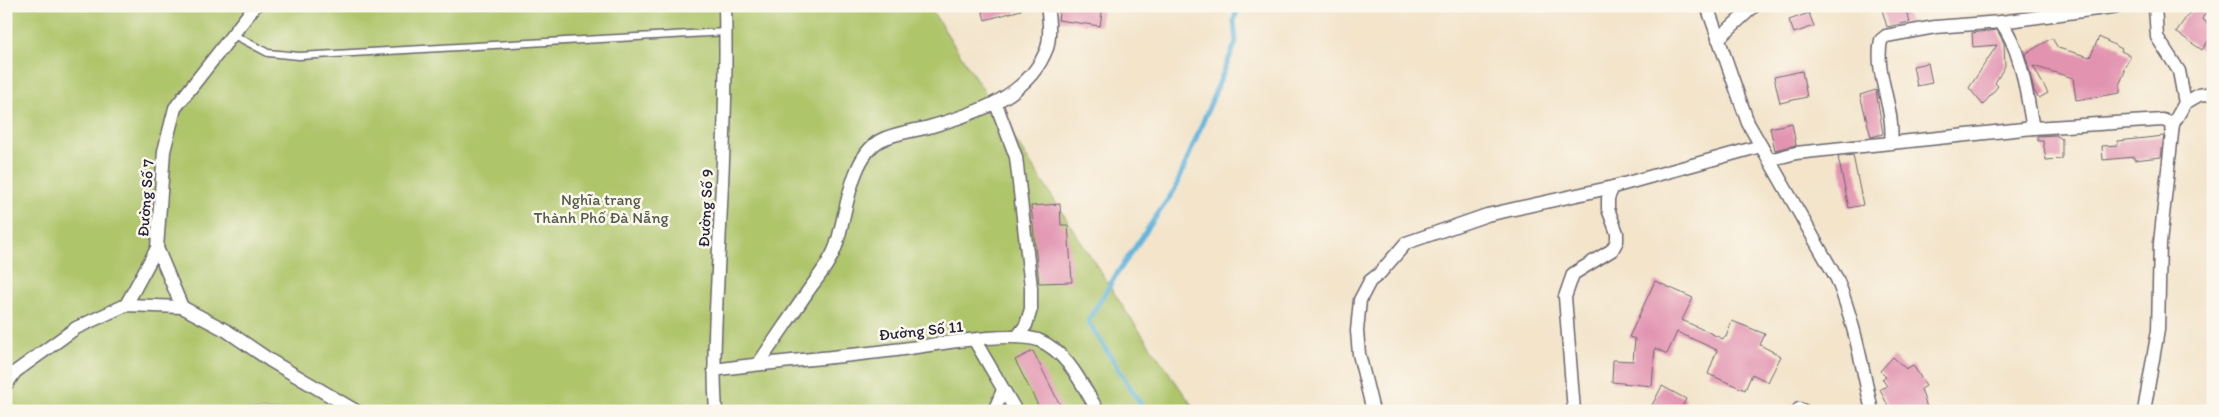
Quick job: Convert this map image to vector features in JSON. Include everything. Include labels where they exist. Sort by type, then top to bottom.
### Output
[{"type":"street","name":"Đường Số 7","points":[[126,306],[157,248],[164,151],[175,108],[255,6]]},
{"type":"street","name":"Đường Số 9","points":[[716,411],[714,370],[726,104],[725,6]]},
{"type":"street","points":[[759,364],[825,268],[836,248],[855,174],[866,153],[880,140],[956,119],[996,104],[1023,83],[1038,65],[1047,47],[1050,25],[1047,6]]},
{"type":"street","points":[[1707,6],[1741,105],[1761,146],[1840,288],[1850,317],[1872,411]]},
{"type":"street","points":[[1718,39],[1754,6]]},
{"type":"street","points":[[1890,142],[1893,127],[1878,54],[1881,40],[1886,36],[1935,27],[2001,22],[2118,6]]},
{"type":"street","points":[[2155,6],[2157,37],[2179,71],[2185,103]]},
{"type":"street","points":[[2001,22],[2008,31],[2014,46],[2033,128]]},
{"type":"street","points":[[2144,411],[2158,330],[2160,243],[2173,124],[2185,103],[2199,95],[2213,93]]},
{"type":"street","points":[[996,104],[1016,157],[1031,287],[1031,309],[1026,325],[1017,337]]},
{"type":"street","points":[[1769,160],[1796,152],[2033,128],[2163,120],[2173,124]]},
{"type":"street","points":[[1374,411],[1359,354],[1357,331],[1360,300],[1370,281],[1379,274],[1406,243],[1487,215],[1613,187],[1761,146]]},
{"type":"street","points":[[1574,411],[1565,297],[1573,274],[1612,250],[1617,241],[1617,233],[1608,209],[1608,198],[1613,187]]},
{"type":"street","points":[[157,248],[182,307]]},
{"type":"street","points":[[6,384],[15,372],[76,328],[126,306],[182,307],[227,331],[271,361],[356,411]]},
{"type":"street","name":"Đường Số 11","points":[[714,370],[956,341],[1017,337],[1037,340],[1051,347],[1066,360],[1098,411]]},
{"type":"street","points":[[974,340],[1016,411]]},
{"type":"street","points":[[994,411],[1003,390]]},
{"type":"lane","points":[[234,35],[268,53],[299,56],[726,32]]},
{"type":"green space","name":"Nghĩa trang Thành Phố Đà Nẵng","points":[[6,6],[929,6],[1129,316],[1196,411],[6,411]]},
{"type":"building","points":[[981,6],[1021,6],[1021,10],[985,20]]},
{"type":"building","points":[[1060,6],[1103,6],[1100,26],[1058,20]]},
{"type":"building","points":[[1881,6],[1904,6],[1910,22],[1887,27]]},
{"type":"building","points":[[2194,6],[2210,6],[2202,19],[2213,27],[2213,34],[2202,50],[2176,32]]},
{"type":"building","points":[[1809,13],[1814,26],[1794,33],[1789,20]]},
{"type":"building","points":[[1997,30],[2004,43],[2005,66],[1995,83],[1998,86],[1983,105],[1969,88],[1997,45],[1973,47],[1972,33]]},
{"type":"building","points":[[2099,37],[2131,56],[2123,70],[2125,71],[2120,83],[2120,93],[2076,100],[2073,78],[2033,66],[2048,93],[2039,98],[2034,91],[2025,54],[2052,38],[2058,48],[2090,57]]},
{"type":"building","points":[[1928,63],[1932,83],[1917,86],[1913,66]]},
{"type":"building","points":[[1802,71],[1807,97],[1780,103],[1774,77]]},
{"type":"building","points":[[1876,90],[1883,134],[1871,137],[1860,95]]},
{"type":"building","points":[[1792,123],[1796,145],[1775,150],[1770,128]]},
{"type":"building","points":[[2056,135],[2062,139],[2062,159],[2046,160],[2043,141],[2038,141],[2037,136]]},
{"type":"building","points":[[2164,136],[2161,157],[2134,160],[2134,157],[2103,160],[2102,146],[2118,145],[2118,141]]},
{"type":"building","points":[[1853,155],[1863,205],[1849,208],[1838,157]]},
{"type":"building","points":[[1060,204],[1061,225],[1068,225],[1072,282],[1039,283],[1031,206]]},
{"type":"building","points":[[1655,281],[1693,298],[1682,320],[1723,339],[1726,337],[1732,321],[1765,334],[1760,345],[1781,356],[1768,382],[1752,374],[1745,390],[1708,374],[1717,350],[1677,332],[1667,354],[1655,348],[1652,386],[1612,382],[1613,360],[1633,361],[1635,339],[1629,337]]},
{"type":"building","points":[[1033,351],[1063,411],[1041,411],[1015,360]]},
{"type":"building","points":[[1893,357],[1906,369],[1913,365],[1926,386],[1921,389],[1928,411],[1890,411],[1880,389],[1887,386],[1882,379],[1886,377],[1880,371]]},
{"type":"building","points":[[1662,386],[1686,399],[1680,411],[1658,411],[1651,407]]},
{"type":"waterway","points":[[1145,411],[1088,321],[1116,275],[1175,189],[1236,42],[1234,21],[1238,6]]}]
